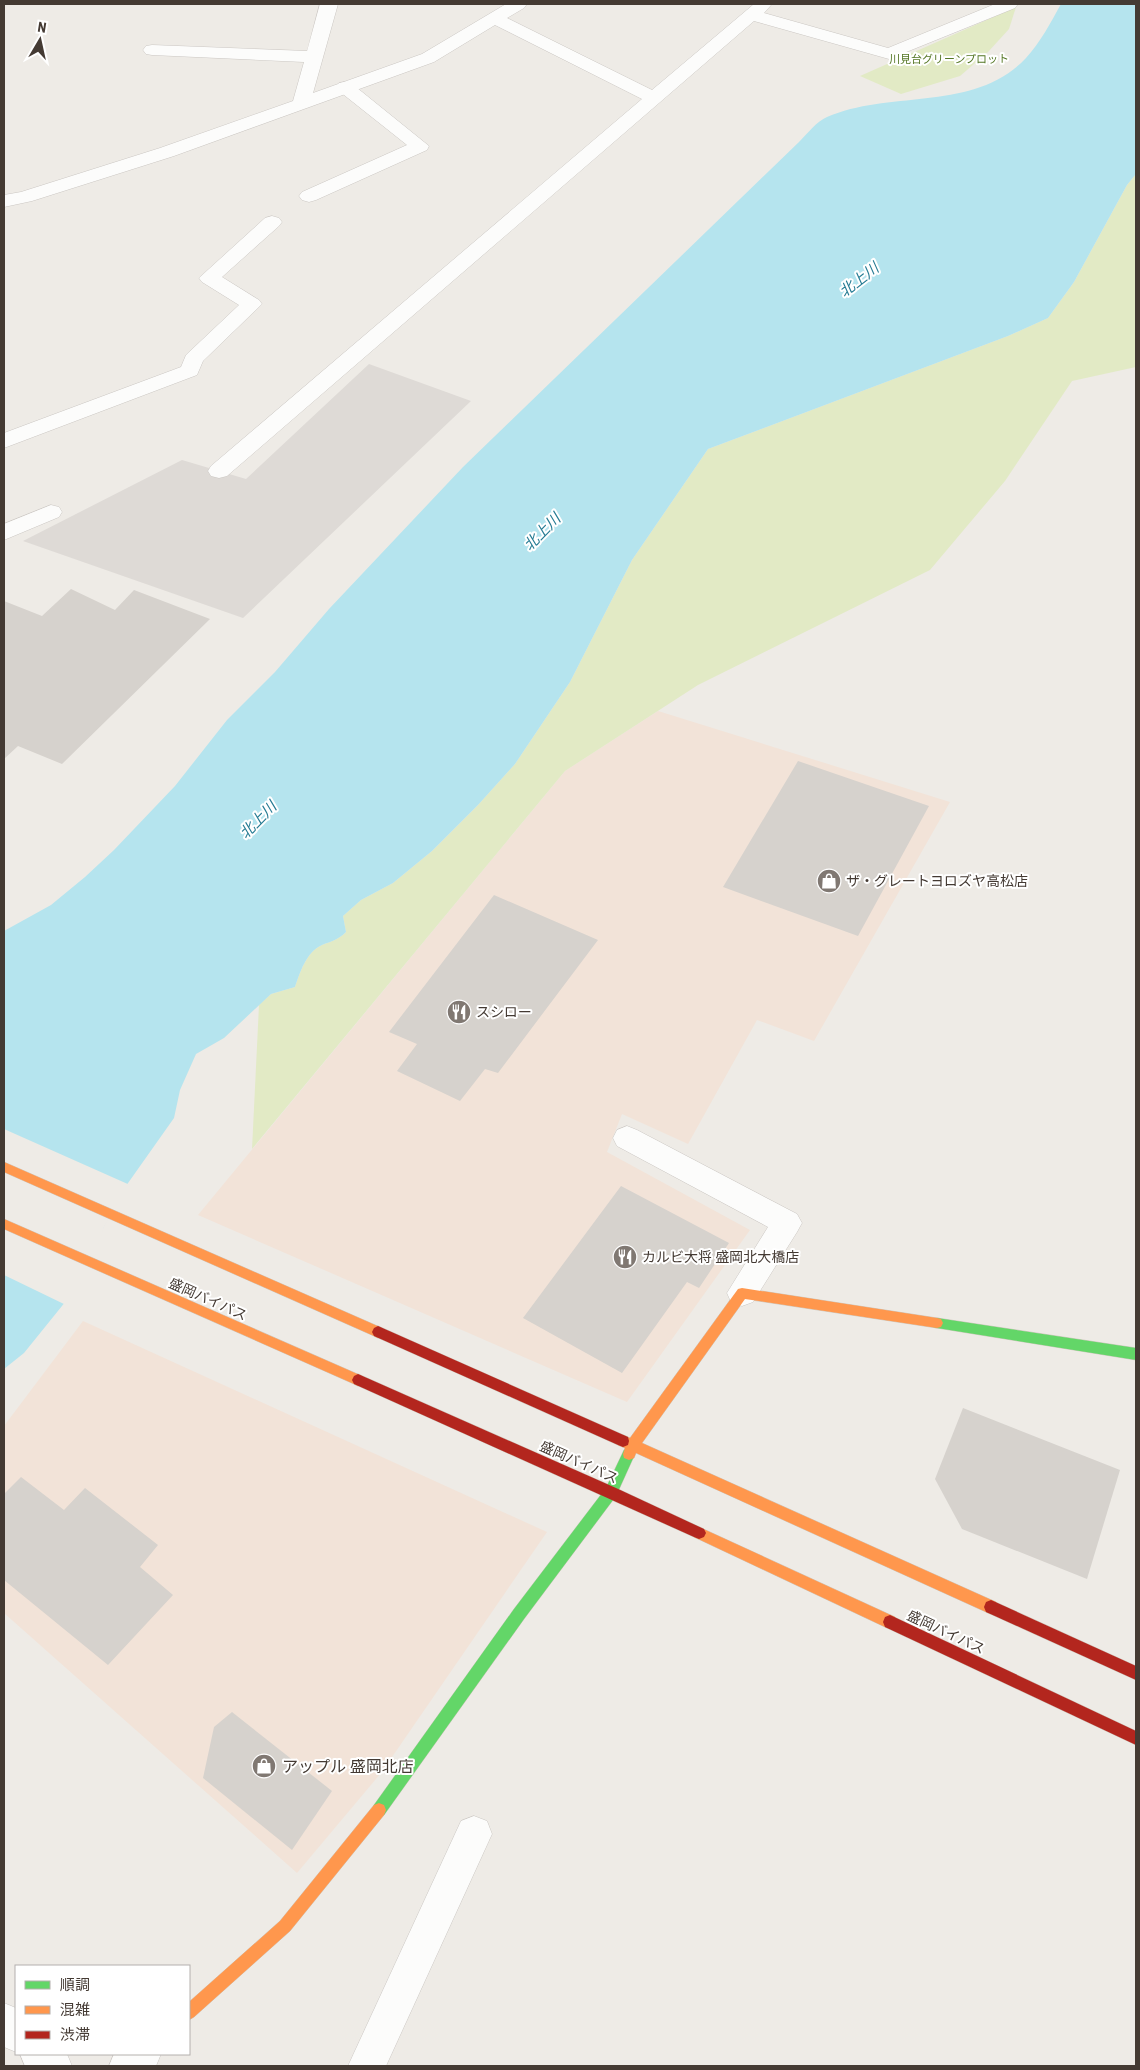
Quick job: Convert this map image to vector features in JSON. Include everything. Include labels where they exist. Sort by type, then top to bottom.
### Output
[{"type":"main road","points":[[4,1167],[632,1446],[1136,1673]]},
{"type":"main road","name":"盛岡バイパス","points":[[4,1224],[611,1492],[1136,1738]]},
{"type":"main road","points":[[190,2011],[285,1926],[394,1791],[519,1614],[611,1492],[632,1446],[742,1293],[1136,1354]]},
{"type":"street","points":[[301,103],[329,4]]},
{"type":"street","points":[[4,201],[25,197],[167,152],[428,58],[518,4]]},
{"type":"street","points":[[219,471],[758,9],[889,54],[1009,4]]},
{"type":"street","points":[[494,18],[654,98]]},
{"type":"street","points":[[152,50],[314,57]]},
{"type":"street","points":[[309,196],[420,146],[345,87]]},
{"type":"street","points":[[4,441],[190,371],[193,359],[252,304],[208,278],[272,222]]},
{"type":"street","points":[[4,532],[51,512]]},
{"type":"street","points":[[628,1138],[787,1222],[742,1293]]},
{"type":"street","points":[[367,2066],[474,1834]]},
{"type":"street","points":[[4,2022],[15,2032]]},
{"type":"street","points":[[40,2055],[52,2066]]},
{"type":"street","points":[[128,2066],[141,2055]]},
{"type":"shaded area","points":[[369,364],[471,401],[243,618],[23,541],[182,460],[246,479]]},
{"type":"shaded area","points":[[658,711],[950,802],[814,1041],[757,1020],[688,1144],[622,1114],[607,1152],[750,1230],[627,1402],[198,1215],[565,771]]},
{"type":"shaded area","points":[[83,1321],[547,1532],[381,1773],[297,1873],[4,1613],[4,1426]]},
{"type":"green space","name":"川見台グリーンプロット","points":[[1016,7],[1009,29],[988,52],[960,76],[901,94],[860,76]]},
{"type":"green space","points":[[1136,174],[1136,367],[1072,381],[1005,481],[930,570],[698,685],[565,771],[252,1149],[259,1005],[271,994],[295,987],[304,963],[316,948],[338,939],[346,932],[343,916],[361,900],[393,883],[432,851],[478,805],[515,764],[570,682],[632,560],[708,449],[1008,336],[1048,318],[1074,282],[1127,185]]},
{"type":"water","name":"北上川","points":[[1061,4],[1136,4],[1136,174],[1127,185],[1074,282],[1048,318],[1008,336],[708,449],[632,560],[570,682],[515,764],[478,805],[432,851],[393,883],[361,900],[343,916],[346,932],[338,939],[316,948],[304,963],[295,987],[271,994],[224,1038],[196,1054],[180,1090],[174,1118],[121,1193],[66,1301],[24,1353],[4,1369],[4,931],[51,905],[114,850],[175,786],[227,720],[275,672],[329,609],[463,467],[816,125],[827,117],[852,109],[957,93],[982,86],[1005,75],[1031,52]]},
{"type":"pier","points":[[4,1129],[130,1185],[104,1227],[91,1268],[66,1305],[4,1275]]},
{"type":"building","points":[[71,589],[115,610],[134,590],[210,619],[62,764],[18,746],[4,759],[4,601],[42,616]]},
{"type":"building","points":[[798,761],[929,806],[858,936],[723,887]]},
{"type":"building","points":[[494,895],[598,940],[498,1073],[485,1069],[460,1101],[397,1071],[417,1044],[389,1032]]},
{"type":"building","points":[[621,1186],[729,1243],[699,1288],[687,1282],[622,1373],[523,1318]]},
{"type":"building","points":[[963,1408],[1120,1470],[1087,1579],[962,1529],[935,1479]]},
{"type":"building","points":[[21,1477],[64,1510],[85,1488],[158,1545],[140,1567],[173,1595],[108,1665],[4,1580],[4,1494]]},
{"type":"building","points":[[232,1712],[332,1791],[292,1850],[203,1778],[214,1727]]},
{"type":"traffic: fast","points":[[937,1323],[1136,1354]]},
{"type":"traffic: fast","points":[[379,1810],[519,1614],[611,1492],[629,1454]]},
{"type":"traffic: slow","points":[[4,1167],[378,1332]]},
{"type":"traffic: slow","points":[[4,1224],[358,1380]]},
{"type":"traffic: slow","points":[[629,1454],[632,1446],[742,1293],[937,1323]]},
{"type":"traffic: slow","points":[[623,1441],[991,1607]]},
{"type":"traffic: slow","points":[[699,1533],[890,1622]]},
{"type":"traffic: slow","points":[[190,2011],[285,1926],[379,1810]]},
{"type":"traffic: jam","points":[[378,1332],[623,1441]]},
{"type":"traffic: jam","points":[[358,1380],[699,1533]]},
{"type":"traffic: jam","points":[[991,1607],[1136,1673]]},
{"type":"traffic: jam","points":[[890,1622],[1136,1738]]},
{"type":"place","name":"ザ・グレートヨロズヤ高松店","points":[[829,881]]},
{"type":"place","name":"スシロー","points":[[459,1012]]},
{"type":"place","name":"カルビ大将 盛岡北大橋店","points":[[625,1257]]},
{"type":"place","name":"アップル 盛岡北店","points":[[264,1766]]}]
